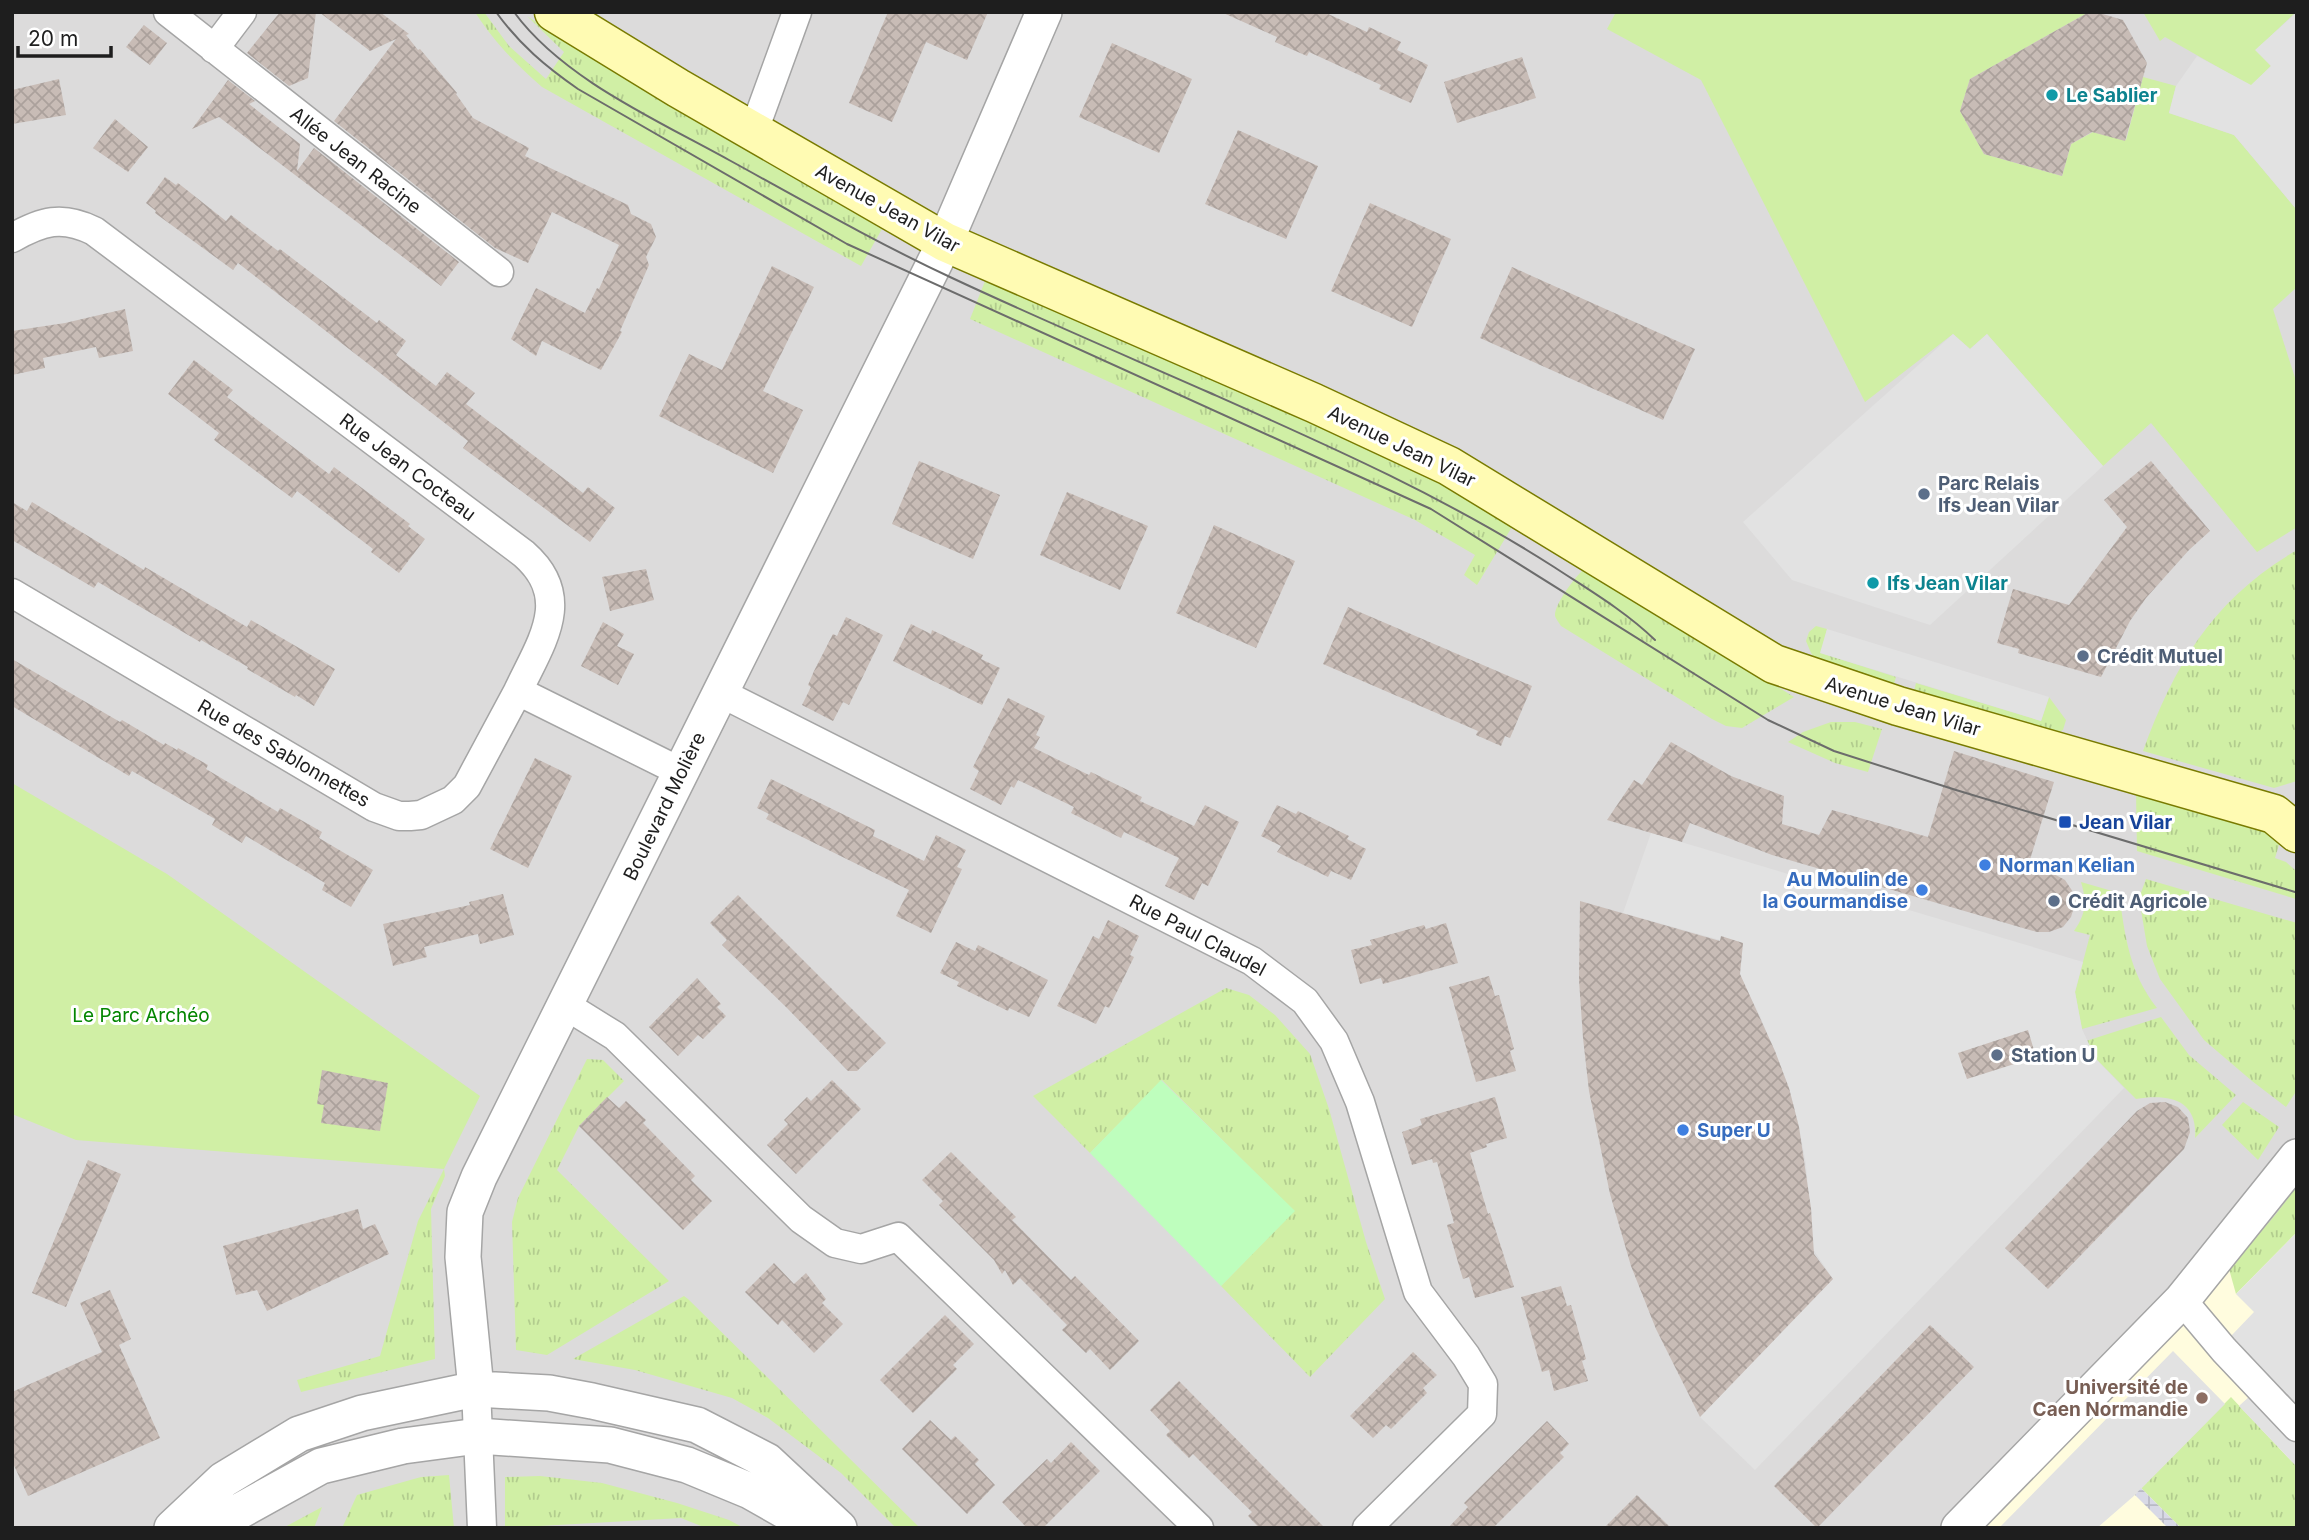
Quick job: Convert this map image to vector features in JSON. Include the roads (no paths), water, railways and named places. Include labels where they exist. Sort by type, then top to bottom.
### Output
[{"type":"main road","name":"Avenue Jean Vilar","points":[[554,12],[754,133],[945,242],[1314,403],[1449,466],[1774,664],[1898,706],[2289,816]]},
{"type":"street","name":"Allée Jean Racine","points":[[168,12],[499,272]]},
{"type":"street","points":[[214,49],[242,12]]},
{"type":"street","points":[[754,133],[797,12]]},
{"type":"street","name":"Boulevard Molière","points":[[476,1388],[463,1257],[465,1212],[479,1177],[945,242],[1044,12]]},
{"type":"street","name":"Rue Jean Cocteau","points":[[12,238],[35,225],[51,222],[70,221],[94,231],[536,565],[546,580],[551,601],[547,627],[518,691]]},
{"type":"street","name":"Rue des Sablonnettes","points":[[12,593],[374,807],[398,816],[421,815],[442,807],[467,786],[518,691]]},
{"type":"street","points":[[518,691],[681,772]]},
{"type":"street","name":"Rue Paul Claudel","points":[[721,693],[1252,961],[1304,1001],[1334,1041],[1360,1102],[1418,1292],[1466,1356],[1483,1384],[1482,1414],[1367,1528]]},
{"type":"street","points":[[565,1005],[615,1036],[801,1219],[835,1243],[861,1249],[898,1237],[1199,1528]]},
{"type":"street","points":[[1959,1528],[2182,1300],[2297,1157]]},
{"type":"street","points":[[2182,1300],[2224,1350],[2297,1427]]},
{"type":"street","points":[[476,1388],[482,1528]]},
{"type":"street","points":[[172,1528],[223,1480],[299,1434],[362,1413],[476,1388],[560,1395],[697,1425],[767,1461],[839,1528]]},
{"type":"street","points":[[209,1528],[321,1466],[403,1446],[478,1436],[610,1445],[687,1465],[750,1491],[815,1528]]},
{"type":"tram line","points":[[496,12],[534,54],[578,89],[847,244],[1431,509],[1768,720],[1834,751],[2295,892]]},
{"type":"tram line","points":[[514,12],[534,36],[558,58],[642,113],[922,264],[1297,432],[1428,495],[1554,567],[1619,610],[1655,640]]},
{"type":"place","name":"Le Sablier","points":[[2052,95]]},
{"type":"place","name":"Parc Relais Ifs Jean Vilar","points":[[1924,494]]},
{"type":"place","name":"Ifs Jean Vilar","points":[[1873,583]]},
{"type":"place","name":"Crédit Mutuel","points":[[2083,656]]},
{"type":"place","name":"Jean Vilar","points":[[2065,822]]},
{"type":"place","name":"Norman Kelian","points":[[1985,865]]},
{"type":"place","name":"Au Moulin de la Gourmandise","points":[[1922,890]]},
{"type":"place","name":"Crédit Agricole","points":[[2054,901]]},
{"type":"place","name":"Station U","points":[[1997,1055]]},
{"type":"place","name":"Super U","points":[[1683,1130]]},
{"type":"place","name":"Université de Caen Normandie","points":[[2202,1398]]},
{"type":"park label","name":"Le Parc Archéo","points":[[141,1015]]}]
